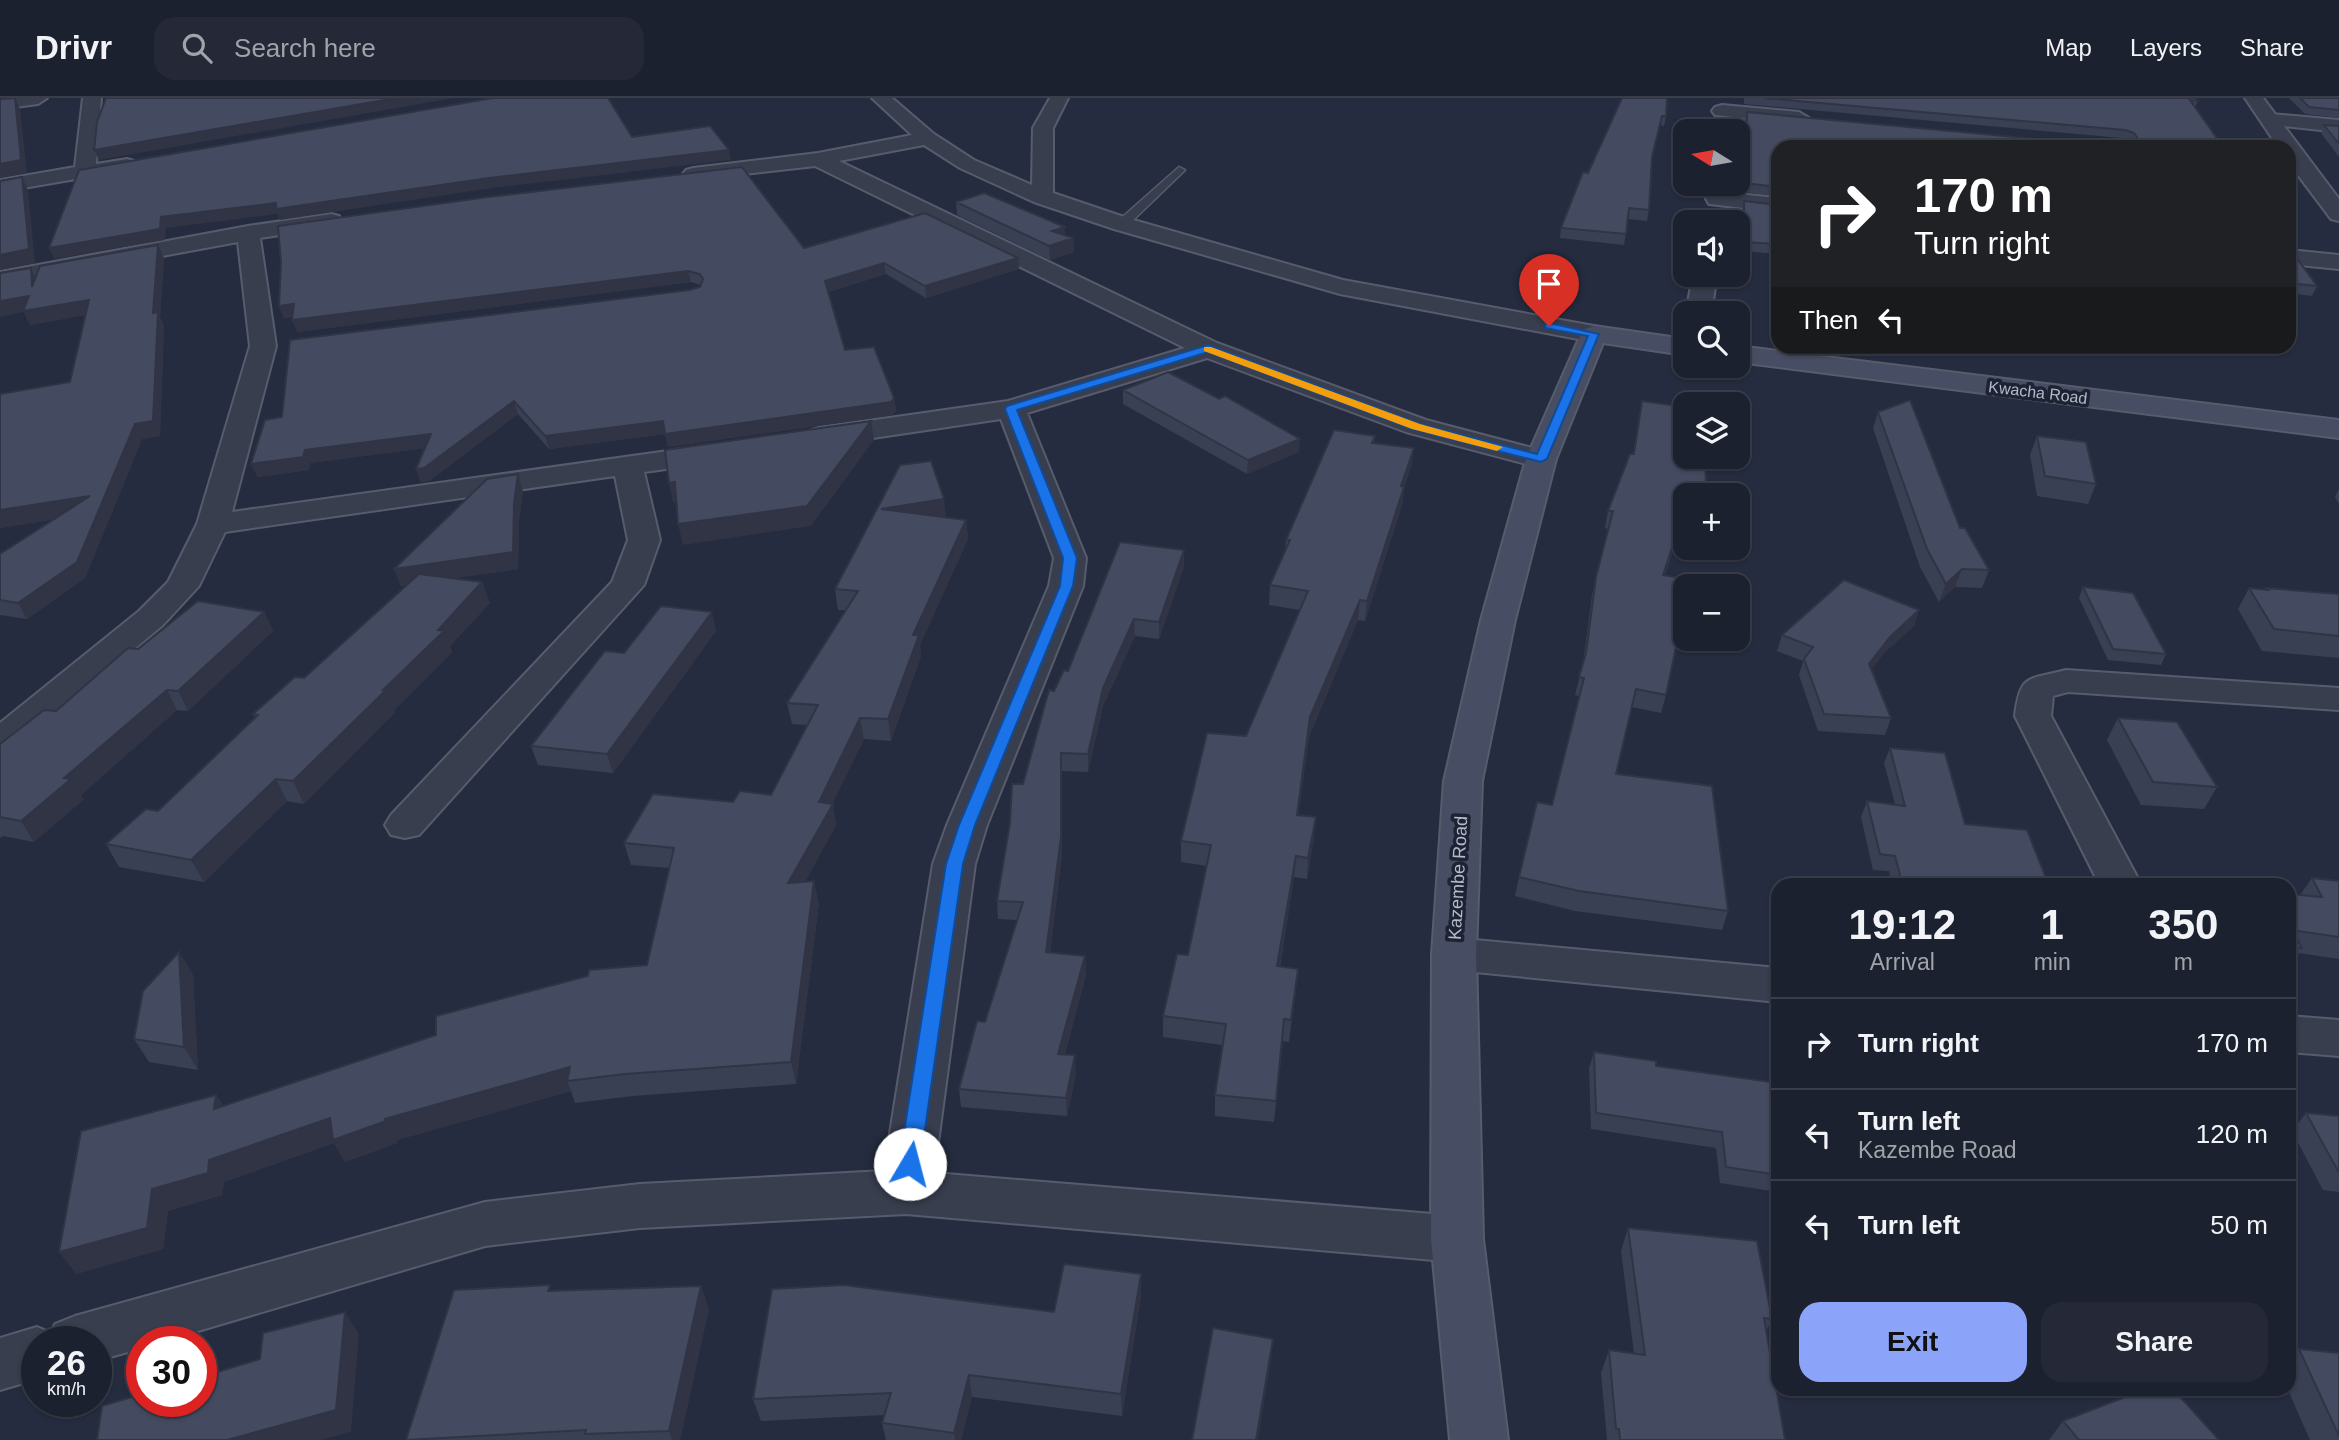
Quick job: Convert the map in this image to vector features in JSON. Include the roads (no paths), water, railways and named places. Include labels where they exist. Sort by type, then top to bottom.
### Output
[{"type":"main road","points":[[1594,334],[1673,345]]},
{"type":"main road","name":"Kazembe Road","points":[[1479,1440],[1457,1239],[1454,954],[1463,781],[1498,620],[1541,459],[1594,334]]},
{"type":"main road","name":"Kwacha Road","points":[[1750,355],[2339,429]]},
{"type":"street","points":[[0,103],[38,98]]},
{"type":"street","points":[[85,172],[92,98]]},
{"type":"street","points":[[881,98],[927,138],[967,164],[1042,197],[1122,224],[1320,282],[1594,334]]},
{"type":"street","points":[[1042,197],[1043,128],[1059,98]]},
{"type":"street","points":[[2254,98],[2282,140]]},
{"type":"street","points":[[1722,113],[1819,120]]},
{"type":"street","points":[[2271,120],[2339,125]]},
{"type":"street","points":[[668,177],[818,159],[927,138]]},
{"type":"street","points":[[818,159],[1208,349],[1416,426],[1541,459]]},
{"type":"street","points":[[0,186],[152,161]]},
{"type":"street","points":[[2296,161],[2337,210]]},
{"type":"street","points":[[1739,196],[1771,203]]},
{"type":"street","points":[[0,279],[248,233],[356,218]]},
{"type":"street","points":[[0,742],[151,618],[182,586],[213,524],[277,344],[248,233]]},
{"type":"street","points":[[2296,258],[2339,262]]},
{"type":"street","points":[[792,441],[1011,409],[1208,349]]},
{"type":"street","points":[[906,1192],[954,864],[967,825],[1066,586],[1070,558],[1011,409]]},
{"type":"street","points":[[213,524],[751,448]]},
{"type":"street","points":[[405,825],[627,585],[643,540],[628,466]]},
{"type":"street","points":[[2117,878],[2033,716],[2036,690],[2066,681],[2339,699]]},
{"type":"street","points":[[1454,954],[1771,984]]},
{"type":"street","points":[[2296,1035],[2339,1038]]},
{"type":"street","points":[[112,1331],[485,1224],[640,1206],[906,1192],[1457,1239]]},
{"type":"street","points":[[0,1364],[21,1358]]},
{"type":"lane","points":[[1122,224],[1179,170]]}]
